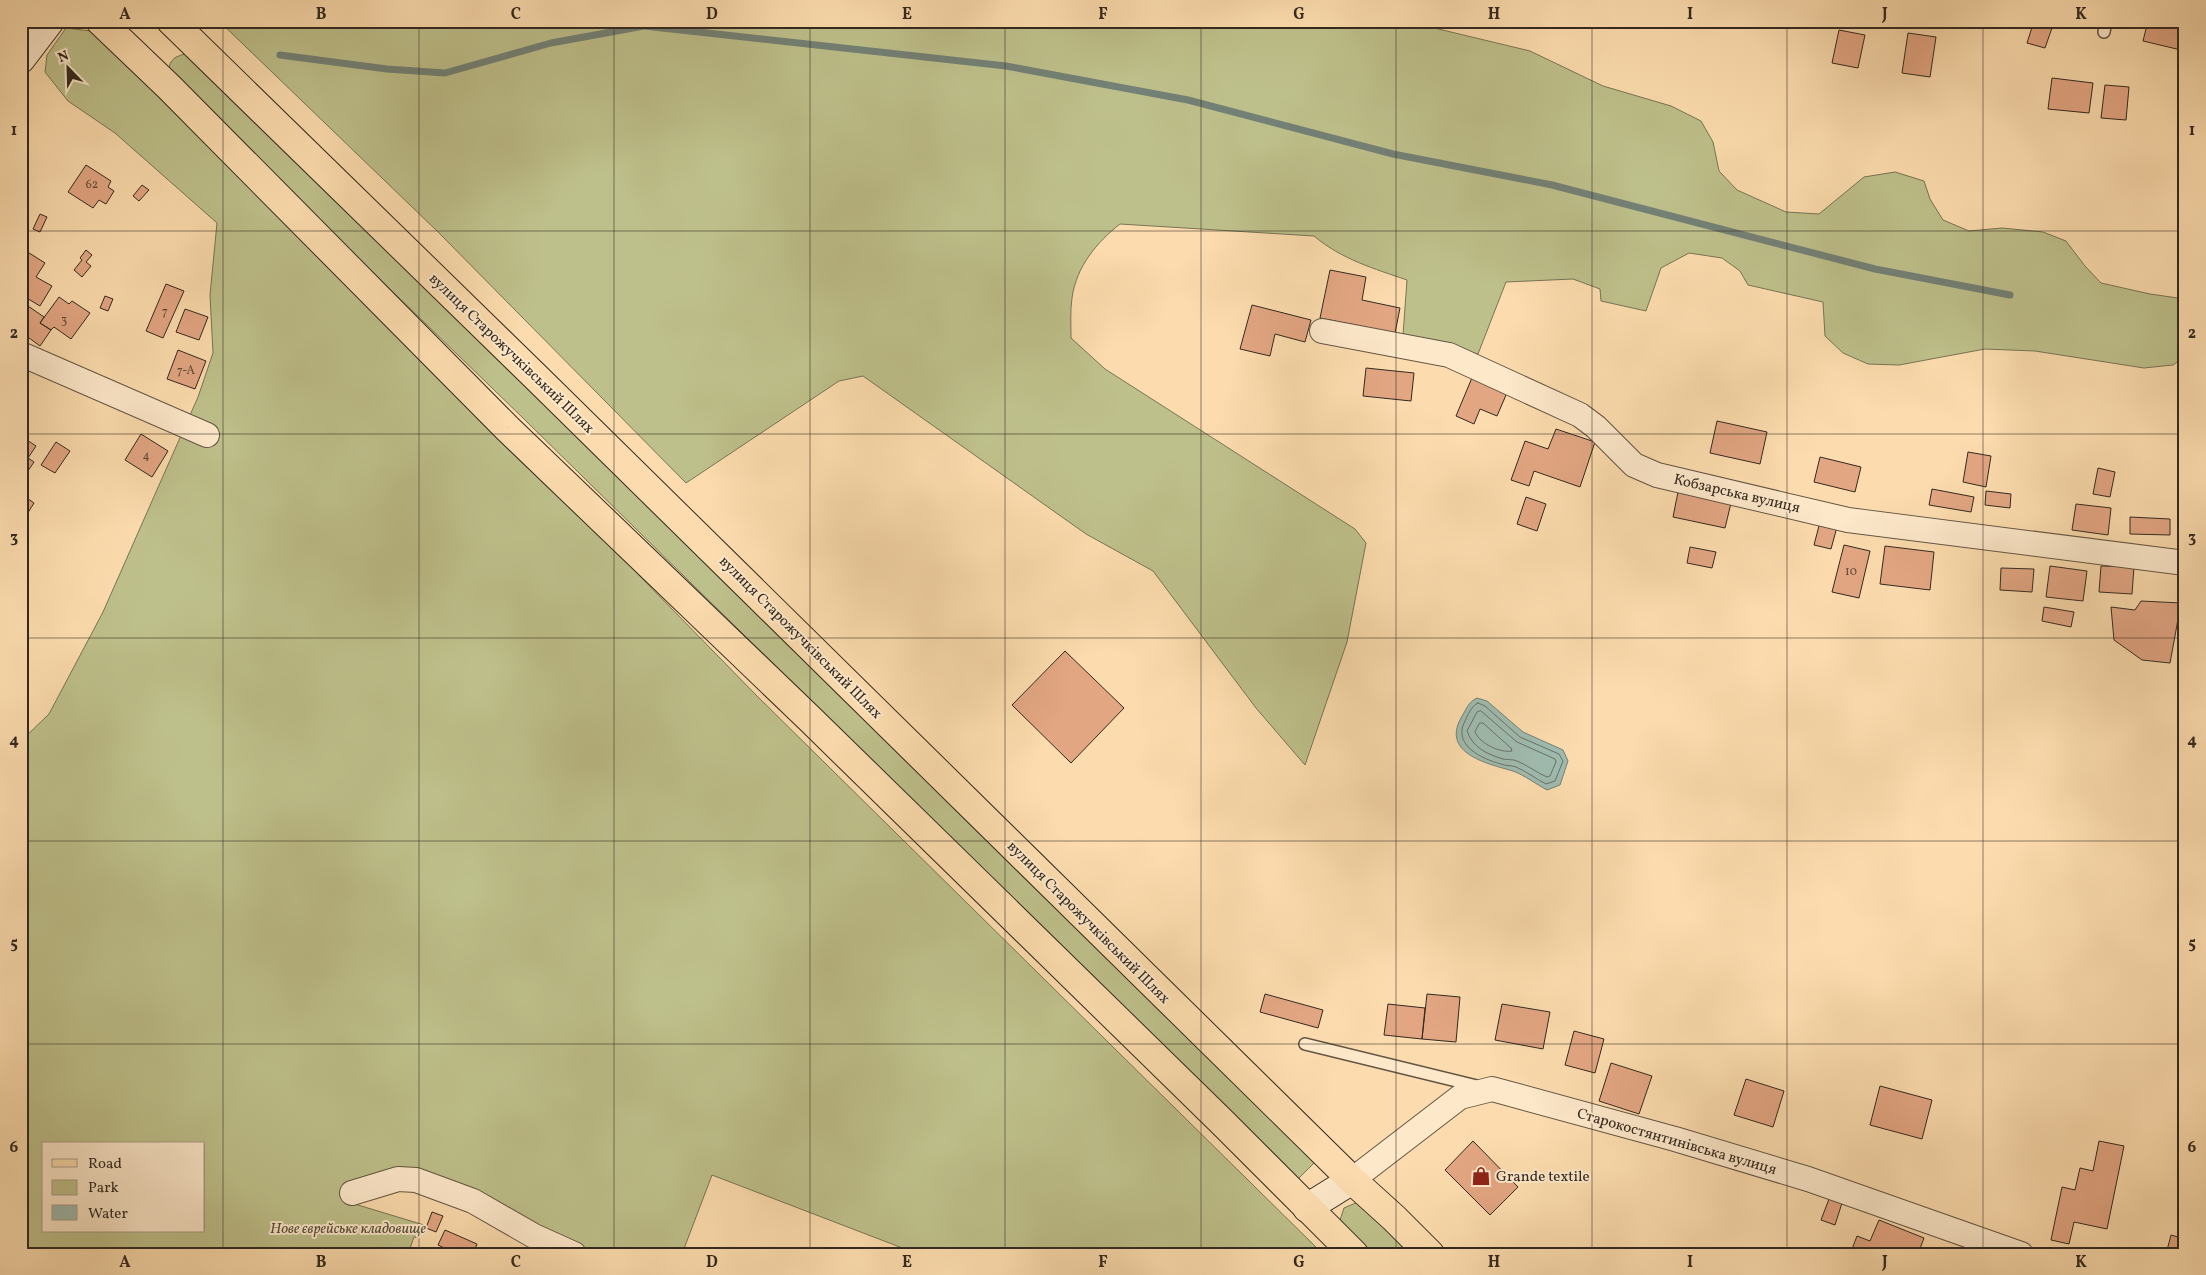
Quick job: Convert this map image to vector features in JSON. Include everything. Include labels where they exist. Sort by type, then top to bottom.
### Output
[{"type":"main road","points":[[21,59],[50,21]]},
{"type":"main road","points":[[100,21],[169,86],[507,428],[810,719],[1222,1122],[1354,1254]]},
{"type":"main road","name":"вулиця Старожучківський Шлях","points":[[171,21],[532,373],[1352,1180],[1430,1254]]},
{"type":"main road","points":[[1307,1208],[1352,1180]]},
{"type":"street","name":"Кобзарська вулиця","points":[[1322,331],[1449,355],[1580,415],[1596,427],[1634,465],[1657,475],[1848,520],[2185,563]]},
{"type":"street","points":[[23,357],[206,435]]},
{"type":"street","name":"Старокостянтинівська вулиця","points":[[1352,1180],[1460,1097],[1492,1089],[1675,1138],[1808,1179],[2021,1254]]},
{"type":"street","points":[[352,1194],[398,1180],[416,1180],[473,1201],[534,1236],[574,1254]]},
{"type":"lane","points":[[1305,1044],[1492,1089]]},
{"type":"green space","points":[[219,21],[1405,21],[1530,51],[1603,86],[1671,106],[1701,121],[1713,142],[1719,171],[1737,190],[1786,212],[1819,214],[1864,177],[1895,172],[1924,181],[1930,199],[1943,220],[1969,231],[2002,228],[2043,232],[2066,241],[2101,283],[2150,294],[2185,299],[2185,356],[2173,365],[2144,368],[2035,351],[1985,349],[1899,365],[1868,364],[1843,353],[1825,336],[1823,302],[1748,285],[1740,271],[1722,258],[1689,253],[1661,268],[1646,311],[1601,301],[1600,289],[1573,279],[1506,282],[1478,354],[1403,335],[1407,280],[1347,257],[1314,236],[1120,224],[1096,247],[1078,276],[1071,303],[1071,338],[1105,369],[1355,529],[1366,543],[1347,642],[1305,765],[1256,708],[1153,571],[1086,534],[863,376],[839,381],[686,483],[437,231]]},
{"type":"green space","name":"Нове єврейське кладовище","points":[[66,28],[91,31],[136,65],[504,443],[632,568],[756,695],[1323,1254],[918,1254],[712,1175],[682,1254],[586,1254],[418,1175],[348,1202],[424,1225],[419,1238],[414,1237],[408,1254],[21,1254],[21,741],[49,714],[103,612],[198,397],[213,353],[210,295],[217,223],[115,133],[68,101],[45,72],[47,55]]},
{"type":"green space","points":[[185,54],[1317,1160],[1298,1179],[524,419],[168,74],[172,61]]},
{"type":"green space","points":[[1360,1201],[1412,1254],[1371,1254],[1339,1223],[1344,1208]]},
{"type":"water","points":[[1477,698],[1487,701],[1523,732],[1563,750],[1568,761],[1560,785],[1547,790],[1526,777],[1481,761],[1462,749],[1457,740],[1457,730],[1468,706]]},
{"type":"building","points":[[2034,21],[2053,25],[2045,48],[2027,43]]},
{"type":"building","points":[[2148,21],[2162,21],[2185,26],[2181,50],[2143,41]]},
{"type":"building","points":[[1839,30],[1865,35],[1858,68],[1832,63]]},
{"type":"building","points":[[1908,33],[1936,37],[1930,77],[1902,73]]},
{"type":"building","points":[[2052,78],[2093,83],[2089,113],[2048,109]]},
{"type":"building","points":[[2105,85],[2129,87],[2126,120],[2101,118]]},
{"type":"building","points":[[86,165],[111,181],[108,187],[114,191],[106,204],[99,200],[93,208],[68,192]]},
{"type":"building","points":[[142,185],[149,190],[139,201],[133,196]]},
{"type":"building","points":[[40,214],[47,217],[40,232],[33,229]]},
{"type":"building","points":[[86,250],[92,255],[86,262],[91,266],[82,277],[74,270],[82,260],[80,258]]},
{"type":"building","points":[[26,251],[45,263],[36,277],[52,286],[40,306],[25,297],[21,302],[21,259]]},
{"type":"building","points":[[1330,270],[1366,277],[1362,300],[1400,308],[1395,333],[1320,318]]},
{"type":"building","points":[[166,284],[184,291],[163,338],[146,331]]},
{"type":"building","points":[[105,296],[113,299],[108,311],[100,308]]},
{"type":"building","points":[[59,297],[69,304],[72,301],[90,313],[71,339],[54,327],[51,330],[40,323]]},
{"type":"building","points":[[1252,305],[1311,320],[1305,342],[1275,334],[1270,356],[1240,349]]},
{"type":"building","points":[[28,306],[44,317],[40,323],[51,330],[40,346],[21,332],[21,316]]},
{"type":"building","points":[[185,309],[208,317],[199,340],[176,332]]},
{"type":"building","points":[[178,350],[206,361],[195,389],[167,379]]},
{"type":"building","points":[[1366,368],[1414,373],[1411,401],[1363,396]]},
{"type":"building","points":[[1474,373],[1509,388],[1497,416],[1480,409],[1474,424],[1456,416]]},
{"type":"building","points":[[1717,421],[1767,432],[1760,464],[1710,453]]},
{"type":"building","points":[[1556,429],[1595,442],[1580,487],[1534,471],[1529,486],[1511,480],[1525,441],[1548,449]]},
{"type":"building","points":[[141,434],[168,451],[152,477],[125,460]]},
{"type":"building","points":[[21,436],[36,446],[28,458],[34,462],[21,481]]},
{"type":"building","points":[[56,442],[70,451],[55,473],[41,465]]},
{"type":"building","points":[[1968,452],[1991,456],[1986,487],[1963,482]]},
{"type":"building","points":[[1820,457],[1861,467],[1855,492],[1814,482]]},
{"type":"building","points":[[2098,468],[2115,472],[2110,497],[2093,494]]},
{"type":"building","points":[[1679,487],[1732,499],[1725,528],[1673,517]]},
{"type":"building","points":[[1932,489],[1974,497],[1971,512],[1929,505]]},
{"type":"building","points":[[1986,491],[2011,494],[2010,508],[1985,505]]},
{"type":"building","points":[[21,494],[34,503],[24,519],[21,517]]},
{"type":"building","points":[[1526,497],[1546,504],[1537,531],[1517,524]]},
{"type":"building","points":[[2076,504],[2111,508],[2108,535],[2072,530]]},
{"type":"building","points":[[2130,517],[2170,519],[2170,535],[2130,534]]},
{"type":"building","points":[[1820,522],[1837,527],[1831,549],[1814,545]]},
{"type":"building","points":[[1844,545],[1870,551],[1859,598],[1832,592]]},
{"type":"building","points":[[1885,546],[1934,552],[1930,590],[1880,584]]},
{"type":"building","points":[[1690,547],[1716,552],[1712,568],[1687,563]]},
{"type":"building","points":[[2050,566],[2087,571],[2083,601],[2046,597]]},
{"type":"building","points":[[2101,566],[2134,567],[2132,594],[2099,592]]},
{"type":"building","points":[[2001,568],[2034,569],[2032,592],[2000,590]]},
{"type":"building","points":[[2141,601],[2181,603],[2170,663],[2142,660],[2114,640],[2111,607],[2135,610]]},
{"type":"building","points":[[2044,607],[2074,612],[2071,627],[2042,621]]},
{"type":"building","points":[[1065,651],[1124,708],[1071,763],[1012,705]]},
{"type":"building","points":[[1265,994],[1323,1010],[1318,1028],[1260,1012]]},
{"type":"building","points":[[1427,994],[1460,997],[1456,1042],[1422,1039]]},
{"type":"building","points":[[1388,1004],[1425,1008],[1422,1039],[1384,1035]]},
{"type":"building","points":[[1502,1004],[1550,1012],[1543,1049],[1495,1040]]},
{"type":"building","points":[[1574,1031],[1604,1039],[1595,1073],[1565,1065]]},
{"type":"building","points":[[1611,1063],[1652,1076],[1639,1114],[1599,1101]]},
{"type":"building","points":[[1746,1079],[1784,1091],[1773,1127],[1734,1115]]},
{"type":"building","points":[[1880,1086],[1932,1100],[1922,1139],[1870,1125]]},
{"type":"building","points":[[1473,1141],[1518,1187],[1490,1215],[1445,1170]]},
{"type":"building","points":[[2099,1141],[2124,1146],[2107,1229],[2074,1222],[2069,1244],[2051,1240],[2062,1187],[2075,1190],[2080,1168],[2093,1171]]},
{"type":"building","points":[[1829,1199],[1842,1203],[1835,1225],[1821,1220]]},
{"type":"building","points":[[432,1212],[443,1216],[436,1232],[426,1228]]},
{"type":"building","points":[[1879,1220],[1924,1238],[1918,1254],[1850,1254],[1857,1236],[1870,1241]]},
{"type":"building","points":[[445,1230],[477,1244],[473,1254],[457,1254],[438,1245]]},
{"type":"building","points":[[2171,1235],[2185,1239],[2185,1254],[2166,1254]]},
{"type":"waterway","points":[[280,55],[387,69],[445,73],[551,43],[644,26],[1006,66],[1188,100],[1393,154],[1552,185],[1875,269],[2010,295]]},
{"type":"place","name":"Grande textile","points":[[1481,1176]]}]
